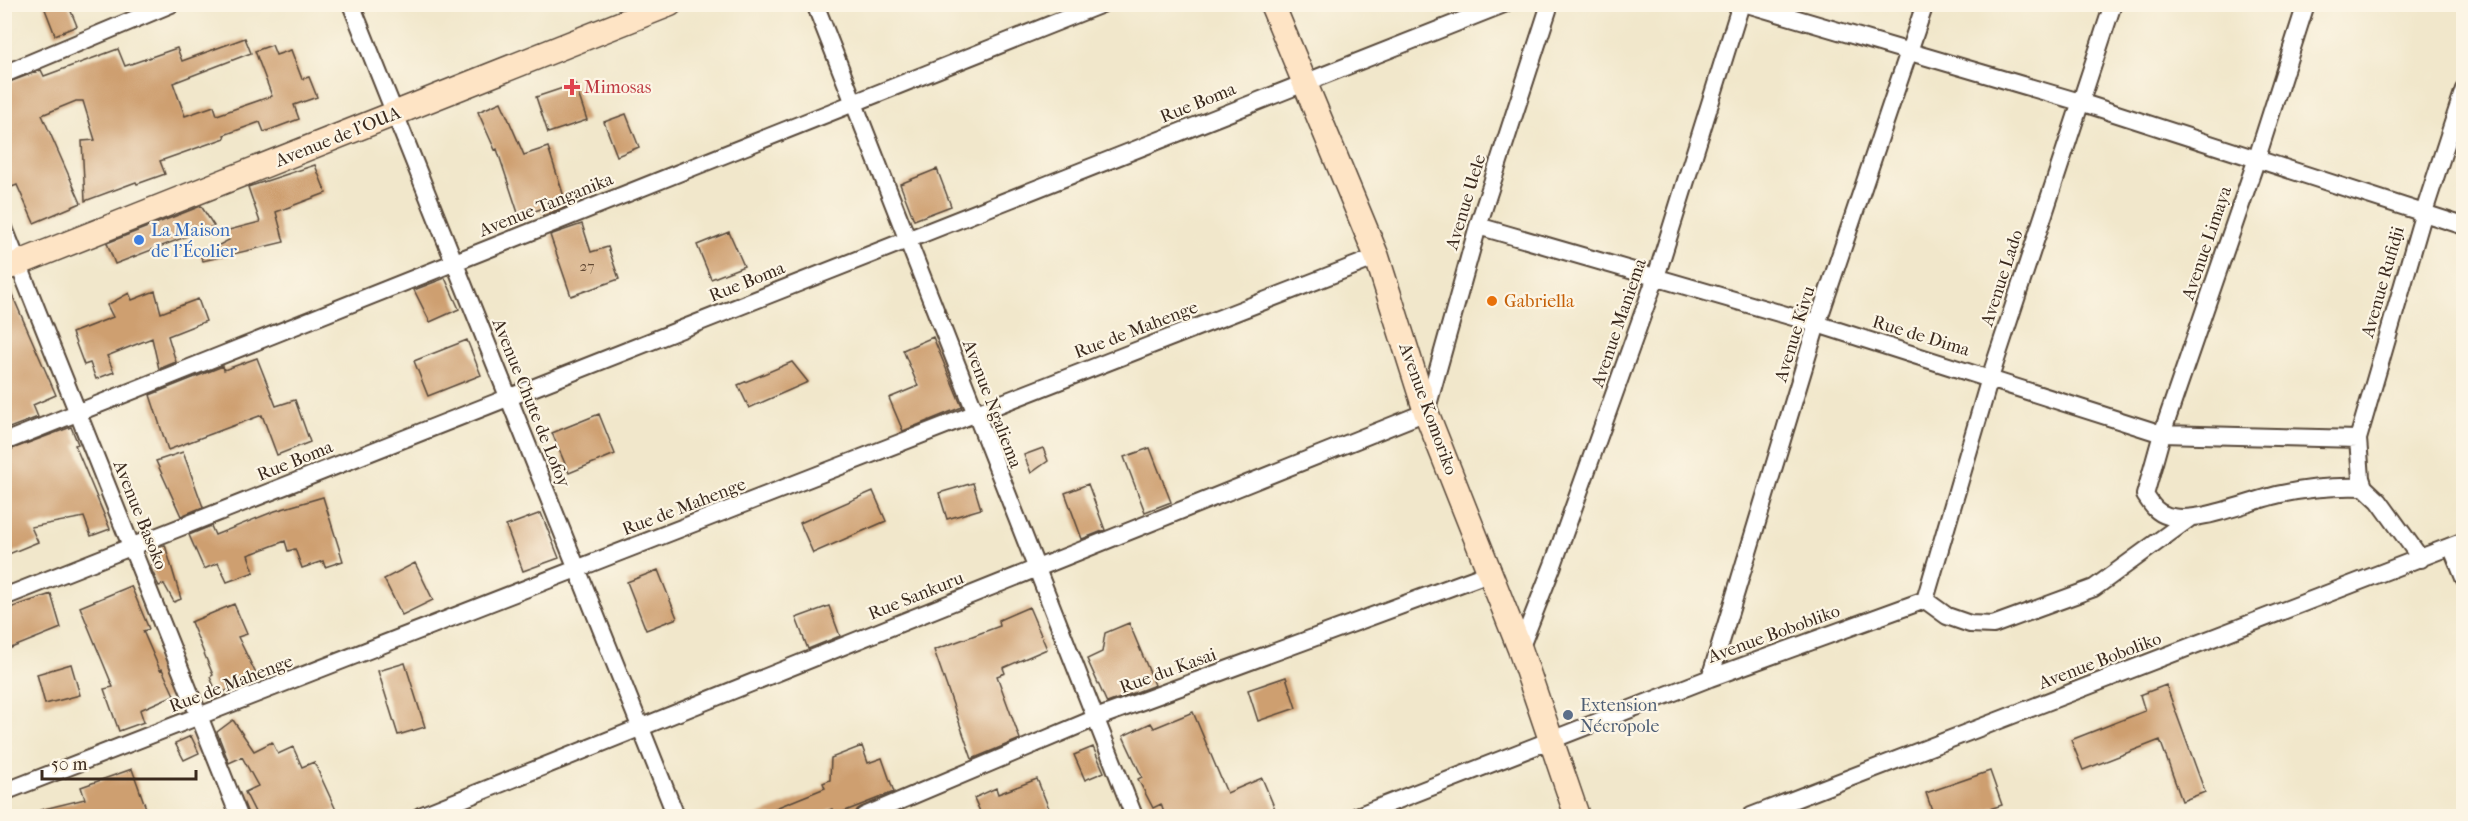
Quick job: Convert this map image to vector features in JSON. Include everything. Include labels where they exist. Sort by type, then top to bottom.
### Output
[{"type":"street","points":[[4,74],[171,4]]},
{"type":"street","name":"Avenue Chute de Lofoy","points":[[351,4],[452,263],[642,727],[676,816]]},
{"type":"street","name":"Avenue de l’OUA","points":[[12,267],[670,4]]},
{"type":"street","name":"Avenue Ngaliema","points":[[815,4],[974,414],[1134,816]]},
{"type":"street","name":"Avenue Tanganika","points":[[4,442],[1102,4]]},
{"type":"street","name":"Avenue Komoriko","points":[[1272,4],[1377,257],[1426,412],[1520,649],[1553,739],[1577,816]]},
{"type":"street","name":"Rue Boma","points":[[4,597],[1504,4]]},
{"type":"street","name":"Avenue Uele","points":[[1426,412],[1478,226],[1550,4]]},
{"type":"street","name":"Avenue Maniema","points":[[1520,649],[1656,277],[1741,4]]},
{"type":"street","points":[[1747,4],[2080,102],[2256,161],[2463,226]]},
{"type":"street","name":"Avenue Kivu","points":[[1710,678],[1817,324],[1925,4]]},
{"type":"street","name":"Avenue Lado","points":[[1925,600],[1990,378],[2113,4]]},
{"type":"street","name":"Avenue Limaya","points":[[2190,518],[2169,516],[2156,510],[2145,495],[2162,434],[2256,161],[2306,4]]},
{"type":"street","name":"Avenue Rufidji","points":[[2364,487],[2361,478],[2358,439],[2424,212],[2463,89]]},
{"type":"street","name":"Rue de Dima","points":[[1478,226],[1817,324],[2162,434],[2358,439]]},
{"type":"street","name":"Avenue Basoko","points":[[4,228],[12,267],[78,414],[239,816]]},
{"type":"street","name":"Rue de Mahenge","points":[[4,792],[199,718],[1377,257]]},
{"type":"street","name":"Rue Sankuru","points":[[420,816],[1426,412]]},
{"type":"street","points":[[1925,600],[1947,616],[1970,624],[1993,625],[2094,588],[2190,518],[2281,494],[2331,486],[2364,487],[2379,501],[2421,559]]},
{"type":"street","points":[[2457,544],[2463,578]]},
{"type":"street","name":"Avenue Boboliko","points":[[1751,816],[2457,544]]},
{"type":"street","name":"Rue du Kasai","points":[[864,816],[1096,718],[1489,573]]},
{"type":"street","name":"Avenue Bobobliko","points":[[1357,816],[1710,678],[1925,600]]},
{"type":"building","points":[[43,4],[68,4],[77,26],[55,35]]},
{"type":"building","points":[[245,38],[251,53],[173,83],[185,116],[214,106],[217,115],[272,96],[255,51],[272,45],[276,55],[291,50],[302,79],[309,77],[317,97],[294,105],[299,119],[264,132],[260,122],[224,135],[225,138],[160,161],[165,174],[85,201],[82,141],[95,140],[83,101],[76,101],[42,115],[81,203],[34,223],[17,185],[4,190],[4,84],[41,70],[44,76],[118,49],[125,66],[177,48],[182,61]]},
{"type":"building","points":[[575,84],[587,120],[548,133],[536,97]]},
{"type":"building","points":[[501,102],[524,155],[548,147],[567,206],[543,216],[541,209],[519,216],[497,149],[495,150],[478,112]]},
{"type":"building","points":[[626,114],[639,147],[617,156],[604,122]]},
{"type":"building","points":[[315,165],[326,193],[276,212],[284,242],[203,261],[200,255],[229,240],[225,231],[260,222],[248,187]]},
{"type":"building","points":[[937,169],[951,206],[914,220],[900,184]]},
{"type":"building","points":[[201,206],[214,226],[115,264],[107,243]]},
{"type":"building","points":[[582,224],[591,252],[608,247],[619,279],[571,296],[550,235]]},
{"type":"building","points":[[729,232],[744,266],[711,279],[697,245]]},
{"type":"building","points":[[445,278],[459,309],[430,322],[414,290]]},
{"type":"building","points":[[4,283],[7,283],[56,395],[33,405],[38,417],[4,430]]},
{"type":"building","points":[[155,291],[161,313],[198,299],[206,321],[168,336],[176,362],[159,369],[152,338],[107,356],[114,372],[96,379],[90,363],[84,365],[72,333],[113,317],[107,305],[129,293],[132,300]]},
{"type":"building","points":[[933,337],[962,407],[903,431],[889,398],[918,386],[903,350]]},
{"type":"building","points":[[467,340],[481,375],[428,396],[414,361]]},
{"type":"building","points":[[257,358],[276,406],[295,400],[310,442],[277,455],[262,415],[168,450],[150,395],[223,366],[224,370]]},
{"type":"building","points":[[792,362],[808,382],[749,408],[738,385]]},
{"type":"building","points":[[599,414],[615,454],[569,473],[552,433]]},
{"type":"building","points":[[71,427],[78,444],[75,445],[110,529],[91,536],[84,517],[31,527],[38,542],[4,556],[4,452]]},
{"type":"building","points":[[1043,448],[1048,461],[1031,473],[1024,455]]},
{"type":"building","points":[[1150,448],[1171,502],[1145,512],[1124,457]]},
{"type":"building","points":[[183,452],[203,507],[181,516],[156,461]]},
{"type":"building","points":[[973,483],[981,509],[947,519],[939,493]]},
{"type":"building","points":[[1088,484],[1105,530],[1082,539],[1065,493]]},
{"type":"building","points":[[873,491],[886,521],[813,553],[800,523]]},
{"type":"building","points":[[323,497],[343,561],[325,567],[323,561],[302,568],[295,549],[288,551],[285,541],[248,555],[254,572],[227,582],[218,563],[204,569],[189,535],[211,526],[215,535],[275,511]]},
{"type":"building","points":[[541,513],[559,558],[523,571],[506,526]]},
{"type":"building","points":[[165,545],[181,599],[174,602],[164,584],[159,586],[150,566],[153,564],[147,552]]},
{"type":"building","points":[[415,563],[433,600],[402,615],[384,579]]},
{"type":"building","points":[[658,570],[677,618],[646,630],[627,582]]},
{"type":"building","points":[[131,586],[149,629],[143,631],[174,695],[140,710],[144,722],[119,731],[104,689],[113,687],[80,607]]},
{"type":"building","points":[[51,594],[61,628],[4,651],[4,610]]},
{"type":"building","points":[[234,604],[247,634],[238,637],[257,676],[218,695],[210,677],[213,675],[191,622]]},
{"type":"building","points":[[829,606],[840,636],[808,649],[796,618]]},
{"type":"building","points":[[1029,607],[1047,649],[1003,668],[1005,673],[997,676],[1020,739],[972,759],[934,650],[1000,626],[999,620]]},
{"type":"building","points":[[1129,623],[1155,685],[1107,703],[1087,659],[1102,652],[1105,633]]},
{"type":"building","points":[[405,663],[425,727],[398,735],[378,671]]},
{"type":"building","points":[[71,664],[80,695],[45,704],[37,674]]},
{"type":"building","points":[[1286,677],[1296,708],[1258,721],[1248,690]]},
{"type":"building","points":[[2166,685],[2205,792],[2182,801],[2160,740],[2083,770],[2071,740],[2145,711],[2140,695]]},
{"type":"building","points":[[1193,712],[1227,793],[1262,778],[1278,816],[1165,816],[1161,804],[1153,808],[1138,779],[1142,777],[1123,736],[1151,723],[1154,728]]},
{"type":"building","points":[[233,720],[254,751],[272,742],[278,754],[293,747],[302,767],[314,762],[336,810],[321,816],[275,816],[272,810],[257,816],[245,792],[258,786],[242,757],[229,763],[217,732]]},
{"type":"building","points":[[191,736],[199,753],[184,760],[175,743]]},
{"type":"building","points":[[862,746],[868,763],[882,758],[894,792],[835,815],[832,809],[814,816],[756,816],[825,788],[823,783],[830,780],[831,758]]},
{"type":"building","points":[[1093,747],[1104,772],[1085,780],[1074,755]]},
{"type":"building","points":[[132,769],[147,811],[131,816],[41,816],[40,810],[85,799],[81,787]]},
{"type":"building","points":[[1990,771],[2002,805],[1968,816],[1934,816],[1926,793]]},
{"type":"building","points":[[1037,779],[1052,816],[982,816],[974,798],[996,788],[998,794]]},
{"type":"place","name":"Mimosas","points":[[572,87]]},
{"type":"place","name":"La Maison de l'Écolier","points":[[139,240]]},
{"type":"place","name":"Gabriella","points":[[1492,301]]},
{"type":"place","name":"Extension Nécropole","points":[[1568,715]]}]
